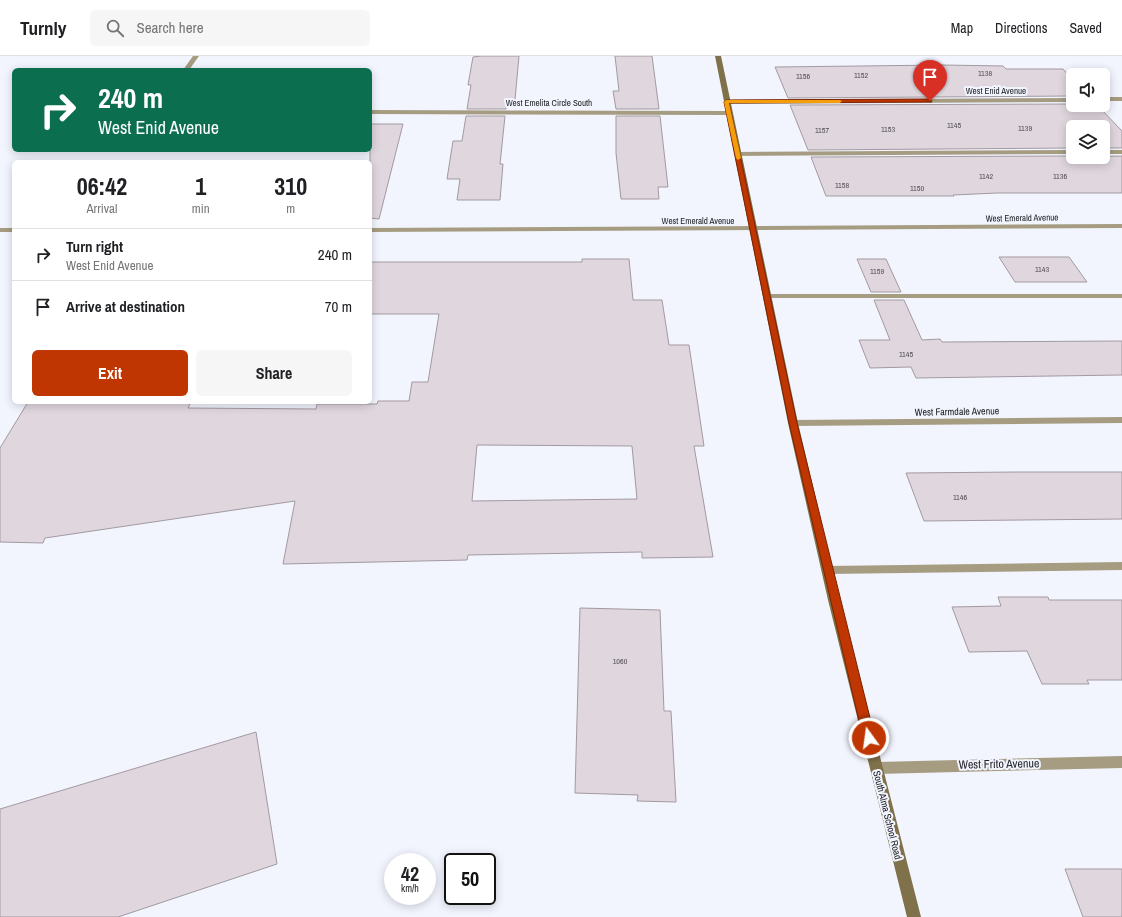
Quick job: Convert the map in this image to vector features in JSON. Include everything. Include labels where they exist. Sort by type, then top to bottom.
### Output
[{"type":"main road","name":"South Alma School Road","points":[[718,56],[726,102],[754,230],[793,423],[827,570],[914,917]]},
{"type":"street","points":[[188,68],[196,56]]},
{"type":"street","points":[[1110,99],[1122,99]]},
{"type":"street","name":"West Enid Avenue","points":[[726,102],[1066,100]]},
{"type":"street","name":"West Emelita Circle South","points":[[372,112],[729,113]]},
{"type":"street","points":[[738,154],[1066,152]]},
{"type":"street","points":[[1110,152],[1122,152]]},
{"type":"street","name":"West Emerald Avenue","points":[[372,230],[754,230],[1122,226]]},
{"type":"street","points":[[0,230],[12,230]]},
{"type":"street","points":[[767,296],[1122,296]]},
{"type":"street","name":"West Farmdale Avenue","points":[[793,423],[1122,420]]},
{"type":"street","points":[[827,570],[1122,566]]},
{"type":"street","name":"West Frito Avenue","points":[[877,768],[981,764],[1122,762]]},
{"type":"building","points":[[519,56],[515,100],[507,100],[506,109],[467,109],[471,85],[468,85],[473,57]]},
{"type":"building","points":[[615,56],[652,56],[659,109],[616,109],[613,91],[619,91]]},
{"type":"building","points":[[943,65],[1003,66],[1006,69],[1063,69],[1066,72],[1066,96],[788,98],[775,67]]},
{"type":"building","points":[[1066,104],[1066,112],[1104,112],[1122,131],[1122,148],[1110,148],[1110,120],[1066,120],[1066,148],[808,150],[790,105]]},
{"type":"building","points":[[466,116],[505,116],[500,164],[503,164],[500,200],[457,200],[460,179],[447,179],[453,141],[462,141]]},
{"type":"building","points":[[616,116],[660,116],[668,187],[658,187],[659,199],[621,199],[616,153]]},
{"type":"building","points":[[372,124],[403,124],[379,219],[372,218],[372,160],[370,160],[370,152],[372,152]]},
{"type":"building","points":[[1066,156],[1066,164],[1110,164],[1110,156],[1122,156],[1122,193],[997,193],[953,195],[954,196],[826,196],[811,157]]},
{"type":"building","points":[[999,257],[1069,257],[1087,282],[1015,282]]},
{"type":"building","points":[[582,259],[629,259],[633,300],[662,300],[669,345],[689,345],[704,446],[694,446],[713,557],[642,558],[642,552],[468,555],[467,560],[283,564],[295,501],[45,538],[43,543],[0,542],[0,448],[27,404],[190,404],[188,408],[316,409],[317,404],[377,404],[378,401],[409,401],[412,382],[428,382],[439,314],[372,314],[372,262],[582,262]],"holes":[[[477,445],[632,446],[637,499],[472,501]]]},
{"type":"building","points":[[857,259],[886,259],[901,292],[871,292]]},
{"type":"building","points":[[874,300],[904,300],[922,340],[940,339],[942,342],[1122,341],[1122,375],[916,378],[911,367],[870,368],[859,340],[890,340]]},
{"type":"building","points":[[1122,472],[1122,519],[924,521],[906,473]]},
{"type":"building","points":[[998,597],[1048,597],[1049,600],[1122,600],[1122,680],[1087,680],[1089,684],[1042,684],[1027,651],[969,652],[952,607],[1001,606]]},
{"type":"building","points":[[580,608],[660,610],[664,711],[671,711],[676,802],[637,801],[638,795],[575,793]]},
{"type":"building","points":[[256,732],[277,864],[118,917],[0,917],[0,809]]},
{"type":"building","points":[[1065,869],[1122,869],[1122,917],[1083,917]]},
{"type":"slow traffic","points":[[738,158],[726,102],[840,101]]},
{"type":"route","points":[[869,738],[834,600],[793,423],[726,102],[930,101]]}]
